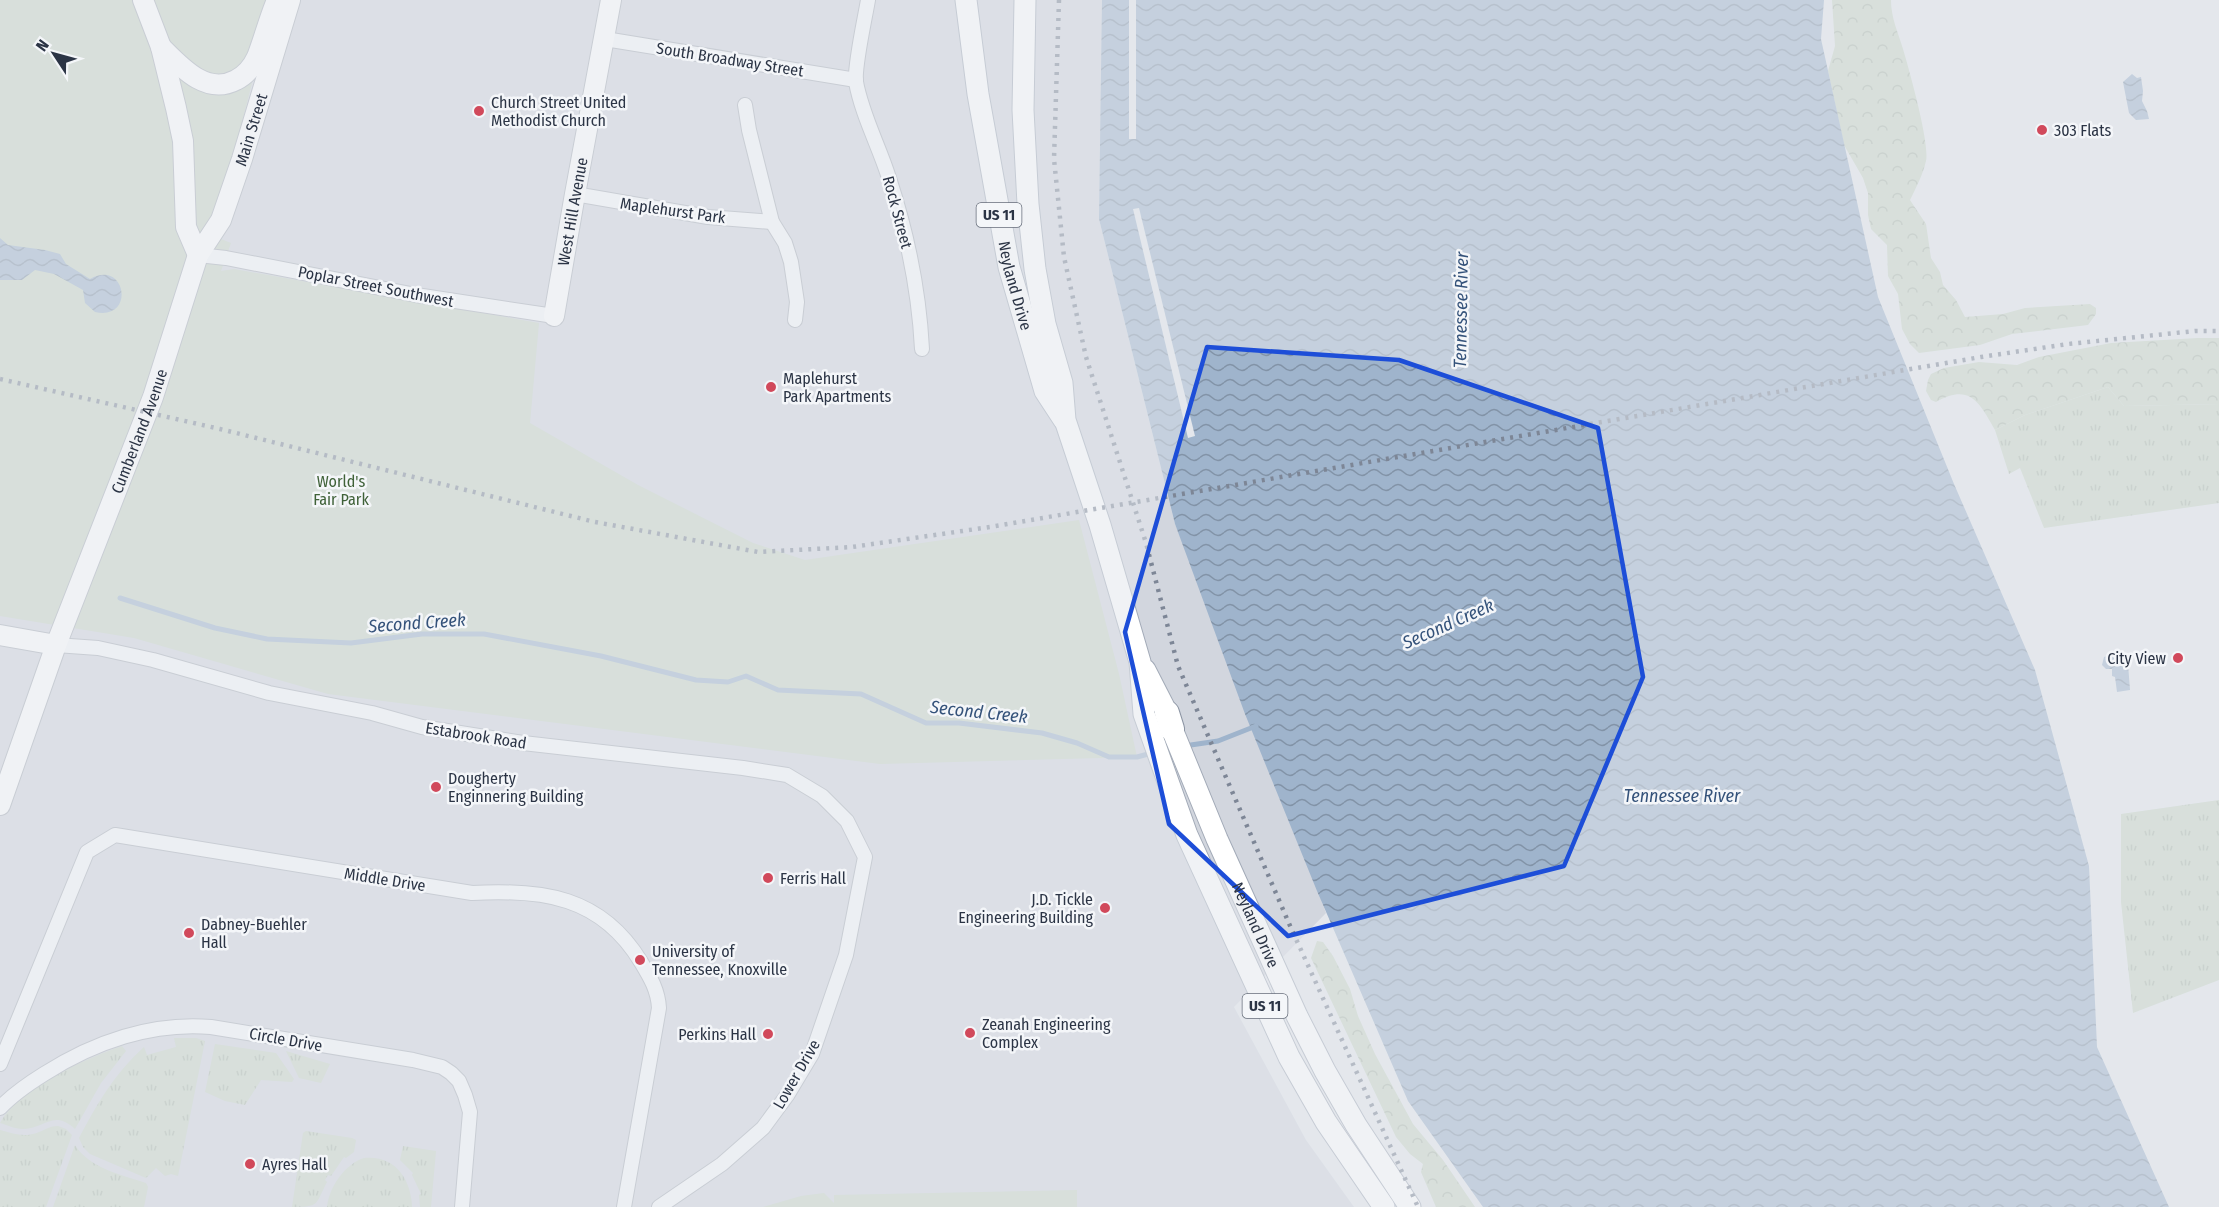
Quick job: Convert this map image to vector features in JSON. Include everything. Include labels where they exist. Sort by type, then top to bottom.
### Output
[{"type":"main road","points":[[143,0],[161,47],[183,141],[186,227],[198,255]]},
{"type":"main road","points":[[161,47],[182,69],[203,82],[216,85],[229,84],[246,75],[256,58],[277,0]]},
{"type":"main road","name":"Main Street","points":[[198,255],[221,220],[290,0]]},
{"type":"main road","name":"West Hill Avenue","points":[[554,316],[611,0]]},
{"type":"main road","name":"Neyland Drive","points":[[966,0],[978,94],[1009,267],[1045,391],[1065,420]]},
{"type":"main road","name":"Neyland Drive","points":[[1024,0],[1023,110],[1028,204],[1035,269],[1045,324],[1062,383],[1065,420],[1100,525],[1140,662],[1163,725],[1192,780],[1297,1016],[1356,1125],[1410,1207]]},
{"type":"main road","name":"Cumberland Avenue","points":[[0,805],[56,645],[153,397],[198,255]]},
{"type":"main road","points":[[0,635],[56,645]]},
{"type":"main road","name":"Neyland Drive","points":[[1163,725],[1171,791],[1187,835],[1289,1057],[1326,1122],[1384,1207]]},
{"type":"street","points":[[856,80],[868,0]]},
{"type":"street","name":"South Broadway Street","points":[[605,39],[856,80]]},
{"type":"street","name":"Rock Street","points":[[856,80],[865,115],[890,179],[905,236],[920,310],[922,349]]},
{"type":"street","points":[[746,105],[749,130],[772,222],[785,243],[791,262],[797,302],[795,320]]},
{"type":"street","name":"Maplehurst Park","points":[[575,194],[708,217],[772,222]]},
{"type":"street","name":"Poplar Street Southwest","points":[[198,255],[226,258],[416,295],[554,316]]},
{"type":"street","name":"Estabrook Road","points":[[56,645],[98,648],[153,660],[269,693],[372,713],[422,727],[523,743],[732,766],[787,775],[822,796],[847,821],[865,857]]},
{"type":"street","name":"Middle Drive","points":[[0,1065],[87,852],[115,836],[472,893],[509,891],[550,895],[577,903],[604,920],[633,948],[657,990],[659,1008],[624,1207]]},
{"type":"street","name":"Lower Drive","points":[[659,1207],[722,1164],[763,1128],[788,1094],[812,1054],[846,955],[865,857]]},
{"type":"street","name":"Circle Drive","points":[[0,1108],[17,1092],[80,1053],[120,1038],[183,1026],[211,1027],[413,1060],[442,1067],[451,1073],[459,1081],[465,1095],[470,1112],[462,1207]]},
{"type":"highlighted area","points":[[1207,347],[1399,360],[1598,428],[1643,677],[1564,866],[1288,936],[1169,824],[1125,632]]},
{"type":"shaded area","points":[[0,0],[1104,0],[1099,219],[1175,524],[1268,755],[1326,913],[1234,1007],[1306,1140],[1354,1207],[0,1207]]},
{"type":"green space","name":"World's Fair Park","points":[[0,0],[268,0],[248,50],[253,79],[233,158],[206,233],[231,243],[221,271],[234,269],[539,323],[530,423],[638,485],[753,543],[805,560],[1079,520],[1119,674],[1137,757],[880,764],[328,694],[134,638],[0,616]]},
{"type":"green space","points":[[1832,0],[1891,0],[1893,19],[1906,59],[1925,139],[1926,161],[1910,200],[1926,224],[1931,258],[1940,272],[1943,285],[1956,300],[1965,317],[2003,314],[2025,308],[2090,304],[2096,308],[2096,314],[2088,325],[2012,334],[1980,345],[1919,353],[1910,344],[1902,329],[1898,294],[1888,276],[1887,245],[1871,229],[1868,215],[1868,193],[1863,178],[1844,145],[1828,71],[1835,46]]},
{"type":"green space","points":[[2219,338],[2219,404],[2124,406],[2108,387],[2025,415],[1995,430],[1984,411],[1972,398],[1957,394],[1936,402],[1931,400],[1926,391],[1931,374],[1944,368],[1979,362],[2017,365],[2039,357],[2111,343]]},
{"type":"green space","points":[[2108,387],[2124,406],[2219,404],[2219,503],[2044,528],[2020,468],[2009,474],[1995,430],[2025,415]]},
{"type":"green space","points":[[2219,800],[2219,980],[2133,1013],[2121,902],[2121,814]]},
{"type":"green space","points":[[1317,941],[1323,942],[1333,956],[1350,989],[1358,1016],[1375,1054],[1413,1124],[1443,1160],[1475,1207],[1436,1207],[1421,1172],[1423,1164],[1410,1154],[1396,1137],[1311,958]]},
{"type":"green space","points":[[174,1038],[196,1038],[205,1041],[178,1176],[171,1174],[165,1176],[156,1168],[146,1178],[90,1154],[83,1147],[79,1138],[115,1078],[144,1047],[147,1055],[176,1047]]},
{"type":"green space","points":[[215,1044],[276,1053],[294,1079],[292,1082],[261,1080],[245,1105],[225,1101],[205,1092]]},
{"type":"green space","points":[[122,1046],[126,1051],[101,1083],[75,1129],[67,1123],[55,1120],[23,1129],[0,1123],[9,1110],[38,1086],[90,1058]]},
{"type":"green space","points":[[286,1051],[330,1064],[321,1083],[299,1078]]},
{"type":"green space","points":[[58,1126],[66,1129],[72,1135],[46,1207],[0,1207],[0,1130],[29,1135]]},
{"type":"green space","points":[[306,1131],[352,1138],[356,1140],[354,1152],[344,1157],[331,1176],[328,1175],[325,1180],[327,1182],[316,1203],[292,1207],[303,1133]]},
{"type":"green space","points":[[75,1145],[81,1153],[97,1165],[146,1183],[148,1187],[144,1207],[53,1207]]},
{"type":"green space","points":[[403,1146],[436,1151],[431,1207],[420,1207],[419,1195],[421,1194],[413,1173],[400,1160]]},
{"type":"green space","points":[[364,1158],[384,1160],[399,1171],[405,1178],[412,1207],[327,1207],[328,1199],[339,1177],[350,1165]]},
{"type":"green space","points":[[1077,1190],[1077,1207],[763,1207],[801,1196],[824,1193],[834,1203],[834,1195]]},
{"type":"water","name":"Tennessee River","points":[[1102,0],[1824,0],[1821,39],[1878,297],[1954,484],[2035,670],[2089,866],[2097,1047],[2169,1207],[1483,1207],[1408,1101],[1317,891],[1245,714],[1175,524],[1099,219]]},
{"type":"water","points":[[2132,74],[2137,78],[2141,77],[2142,101],[2149,119],[2136,120],[2129,113],[2123,82]]},
{"type":"water","points":[[0,238],[8,245],[60,254],[66,264],[90,279],[102,275],[112,277],[118,283],[121,291],[121,300],[117,308],[108,312],[95,312],[85,303],[83,290],[54,274],[35,270],[22,280],[0,280]]},
{"type":"water","points":[[2110,655],[2120,662],[2120,666],[2128,664],[2130,690],[2117,692],[2112,669],[2106,669],[2102,665],[2104,657]]},
{"type":"pier","points":[[1129,0],[1136,0],[1136,139],[1129,139]]},
{"type":"pier","points":[[1139,208],[1195,436],[1188,438],[1133,209]]},
{"type":"waterway","name":"Second Creek","points":[[120,598],[215,628],[267,639],[351,643],[422,634],[484,634],[601,656],[696,680],[728,682],[746,676],[778,690],[861,694],[926,723],[959,723],[1042,733],[1077,743],[1109,757],[1137,757],[1152,753]]},
{"type":"waterway","name":"Second Creek","points":[[1184,746],[1218,741],[1256,726]]},
{"type":"railway","points":[[1059,0],[1054,159],[1064,257],[1086,357],[1146,543],[1178,666],[1291,928],[1418,1207]]},
{"type":"railway","points":[[0,379],[220,429],[595,522],[758,552],[852,547],[990,527],[1981,357],[2068,344],[2195,331],[2219,331]]},
{"type":"place","name":"Church Street United Methodist Church","points":[[479,111]]},
{"type":"place","name":"303 Flats","points":[[2042,130]]},
{"type":"place","name":"Maplehurst Park Apartments","points":[[771,387]]},
{"type":"place","name":"City View","points":[[2178,658]]},
{"type":"place","name":"Dougherty Enginnering Building","points":[[436,787]]},
{"type":"place","name":"Ferris Hall","points":[[768,878]]},
{"type":"place","name":"J.D. Tickle Engineering Building","points":[[1105,908]]},
{"type":"place","name":"Dabney-Buehler Hall","points":[[189,933]]},
{"type":"place","name":"University of Tennessee, Knoxville","points":[[640,960]]},
{"type":"place","name":"Zeanah Engineering Complex","points":[[970,1033]]},
{"type":"place","name":"Perkins Hall","points":[[768,1034]]},
{"type":"place","name":"Ayres Hall","points":[[250,1164]]}]
